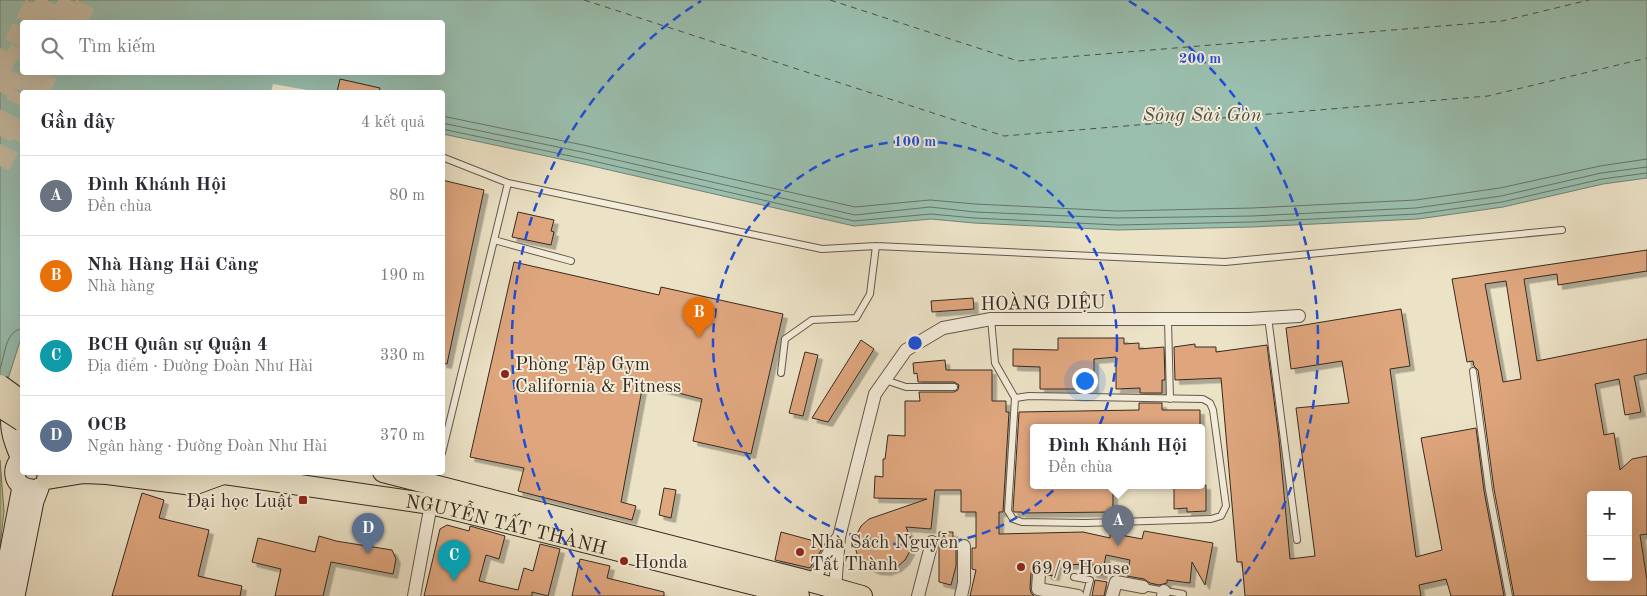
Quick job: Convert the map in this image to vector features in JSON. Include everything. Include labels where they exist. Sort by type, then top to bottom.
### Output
[{"type":"main road","points":[[0,385],[20,398]]},
{"type":"main road","points":[[20,400],[15,404],[11,420],[14,445],[20,455]]},
{"type":"main road","points":[[0,407],[20,420]]},
{"type":"main road","points":[[20,461],[14,469],[14,475],[18,484],[73,475]]},
{"type":"main road","points":[[115,475],[193,485],[213,475]]},
{"type":"main road","name":"NGUYỄN TẤT THÀNH","points":[[248,475],[434,487]]},
{"type":"main road","name":"NGUYỄN TẤT THÀNH","points":[[393,475],[806,591],[862,596]]},
{"type":"main road","points":[[1,596],[39,481]]},
{"type":"main road","points":[[16,596],[39,481]]},
{"type":"street","name":"HOÀNG DIỆU","points":[[834,593],[839,537],[875,394],[906,350],[942,328],[991,319],[1168,320],[1299,316]]},
{"type":"street","points":[[414,596],[434,487]]},
{"type":"street","name":"HOÀNG DIỆU","points":[[806,591],[839,537]]},
{"type":"street","points":[[918,596],[932,542]]},
{"type":"street","points":[[961,596],[964,583],[964,546]]},
{"type":"street","points":[[1039,574],[1038,589],[1078,596]]},
{"type":"street","points":[[1112,596],[1116,582],[1143,587]]},
{"type":"lane","points":[[445,158],[508,184],[822,249],[876,246],[1225,262],[1562,230]]},
{"type":"lane","points":[[445,441],[508,184]]},
{"type":"lane","points":[[494,240],[571,261]]},
{"type":"lane","points":[[781,373],[785,339],[812,320],[856,318],[870,294],[876,246]]},
{"type":"lane","points":[[1268,317],[1297,540]]},
{"type":"lane","points":[[991,319],[995,363],[1015,398],[1008,510],[1013,519],[1022,522],[1085,523],[1211,519],[1221,516],[1226,506],[1213,410],[1210,403],[1203,399],[1029,396],[1015,398]]},
{"type":"lane","points":[[1168,320],[1170,399]]},
{"type":"lane","points":[[1473,371],[1489,490],[1509,596]]},
{"type":"lane","points":[[885,380],[906,387],[954,387]]},
{"type":"lane","points":[[1074,577],[1090,580],[1086,596]]},
{"type":"lane","points":[[1143,587],[1164,594],[1183,594]]},
{"type":"shaded area","points":[[0,460],[4,511],[0,546]]},
{"type":"water","name":"Sông Sài Gòn","points":[[0,0],[1647,0],[1647,178],[1603,184],[1503,207],[1418,219],[1252,227],[1117,230],[931,219],[854,226],[445,134],[445,90],[20,90],[20,341],[0,404]]},
{"type":"pier","points":[[273,84],[308,90],[272,90]]},
{"type":"building","points":[[340,79],[380,88],[380,90],[337,90]]},
{"type":"building","points":[[445,181],[484,190],[447,364],[445,364]]},
{"type":"building","points":[[518,212],[554,220],[551,231],[554,232],[551,245],[512,237]]},
{"type":"building","points":[[1647,250],[1647,271],[1558,285],[1557,274],[1524,279],[1537,361],[1647,339],[1647,373],[1634,376],[1641,412],[1625,415],[1619,379],[1595,384],[1604,435],[1614,433],[1620,470],[1632,459],[1647,456],[1647,534],[1640,535],[1647,580],[1647,596],[1514,596],[1494,489],[1478,370],[1474,366],[1473,361],[1467,362],[1452,279]],"holes":[[[1506,281],[1521,379],[1503,382],[1485,284]]]},
{"type":"building","points":[[514,262],[659,295],[661,287],[783,314],[751,454],[693,441],[702,399],[643,384],[621,502],[636,506],[632,520],[518,491],[524,468],[470,457]]},
{"type":"building","points":[[973,298],[974,309],[932,312],[931,301]]},
{"type":"building","points":[[1401,309],[1410,366],[1390,369],[1416,557],[1442,550],[1421,438],[1476,428],[1484,491],[1504,596],[1451,596],[1446,579],[1419,585],[1421,596],[1245,596],[1242,562],[1237,562],[1221,378],[1175,380],[1174,347],[1195,344],[1195,347],[1216,347],[1216,352],[1267,345],[1279,439],[1290,559],[1315,556],[1296,408],[1349,403],[1342,361],[1291,369],[1286,328]]},
{"type":"building","points":[[1058,338],[1124,338],[1124,344],[1139,343],[1139,349],[1164,347],[1165,380],[1162,380],[1162,393],[1140,393],[1140,388],[1116,389],[1116,357],[1094,359],[1094,389],[1040,389],[1040,367],[1013,366],[1013,349],[1058,350]]},
{"type":"building","points":[[861,340],[874,349],[828,422],[812,418]]},
{"type":"building","points":[[805,352],[818,355],[803,416],[789,413]]},
{"type":"building","points":[[945,360],[946,370],[992,370],[992,401],[1006,401],[1006,412],[1009,412],[1003,512],[999,512],[999,534],[1083,532],[1110,538],[1110,533],[1142,539],[1144,531],[1213,543],[1205,585],[1192,562],[1190,583],[1167,580],[1167,583],[1159,585],[1144,579],[1127,576],[1130,560],[1106,555],[1102,575],[1092,573],[1093,564],[1057,565],[1055,576],[1047,575],[1043,567],[1035,567],[1031,573],[1030,588],[1034,596],[970,596],[976,570],[972,569],[972,548],[976,548],[976,512],[961,512],[961,490],[935,490],[931,529],[906,527],[911,539],[910,551],[905,560],[897,567],[886,571],[875,570],[866,565],[858,557],[855,547],[856,536],[861,526],[869,519],[927,499],[874,498],[875,476],[883,477],[883,459],[885,459],[888,435],[905,436],[905,401],[920,401],[919,392],[954,392],[958,390],[959,385],[954,382],[918,382],[917,373],[914,374],[913,363]]},
{"type":"building","points":[[1139,403],[1162,403],[1162,410],[1200,410],[1200,424],[1030,424],[1030,489],[1113,489],[1113,512],[1014,512],[1019,412],[1139,410]]},
{"type":"building","points":[[1206,485],[1206,511],[1187,512],[1187,508],[1174,509],[1174,489],[1205,489]]},
{"type":"building","points":[[664,488],[676,490],[671,518],[659,515]]},
{"type":"building","points":[[142,493],[164,500],[159,518],[209,530],[198,576],[242,586],[240,596],[112,596]]},
{"type":"building","points":[[447,525],[469,531],[470,526],[505,536],[499,559],[486,555],[479,581],[518,590],[524,568],[533,571],[540,544],[560,549],[548,596],[532,592],[532,596],[424,596],[440,529]]},
{"type":"building","name":"Nhà Sách Nguyễn Tất Thành","points":[[781,532],[825,544],[810,568],[775,560]]},
{"type":"building","points":[[939,532],[953,532],[953,544],[956,545],[956,566],[951,585],[939,582]]},
{"type":"building","points":[[319,536],[336,541],[392,550],[396,559],[393,574],[331,562],[323,596],[275,596],[281,569],[252,562],[258,538],[315,552]]},
{"type":"building","points":[[580,559],[610,566],[607,578],[664,592],[664,596],[572,596]]},
{"type":"building","points":[[1095,580],[1107,582],[1104,596],[1092,596]]},
{"type":"ferry route","points":[[584,0],[1004,136],[1488,96],[1647,58]]},
{"type":"ferry route","points":[[830,0],[1018,61],[1502,21],[1589,0]]},
{"type":"tunnel","points":[[26,20],[37,0]]},
{"type":"tunnel","points":[[38,20],[49,0]]},
{"type":"tunnel","points":[[61,20],[72,0]]},
{"type":"tunnel","points":[[77,20],[88,0]]},
{"type":"tunnel","points":[[0,70],[20,31]]},
{"type":"tunnel","points":[[0,92],[20,53]]},
{"type":"tunnel","points":[[24,90],[32,75]]},
{"type":"tunnel","points":[[40,90],[48,75]]},
{"type":"tunnel","points":[[0,136],[20,98]]},
{"type":"tunnel","points":[[0,166],[20,127]]},
{"type":"place","name":"Nhà Hàng Hải Cảng","points":[[699,338]]},
{"type":"place","name":"Phòng Tập Gym California & Fitness","points":[[505,374]]},
{"type":"place","name":"Đại học Luật","points":[[303,500]]},
{"type":"place","name":"Đình Khánh Hội","points":[[1118,546]]},
{"type":"place","name":"Nhà Sách Nguyễn Tất Thành","points":[[800,552]]},
{"type":"place","name":"OCB","points":[[368,554]]},
{"type":"place","name":"Honda","points":[[624,561]]},
{"type":"place","name":"69/9 House","points":[[1021,567]]},
{"type":"place","name":"BCH Quân sự Quận 4","points":[[454,581]]}]
